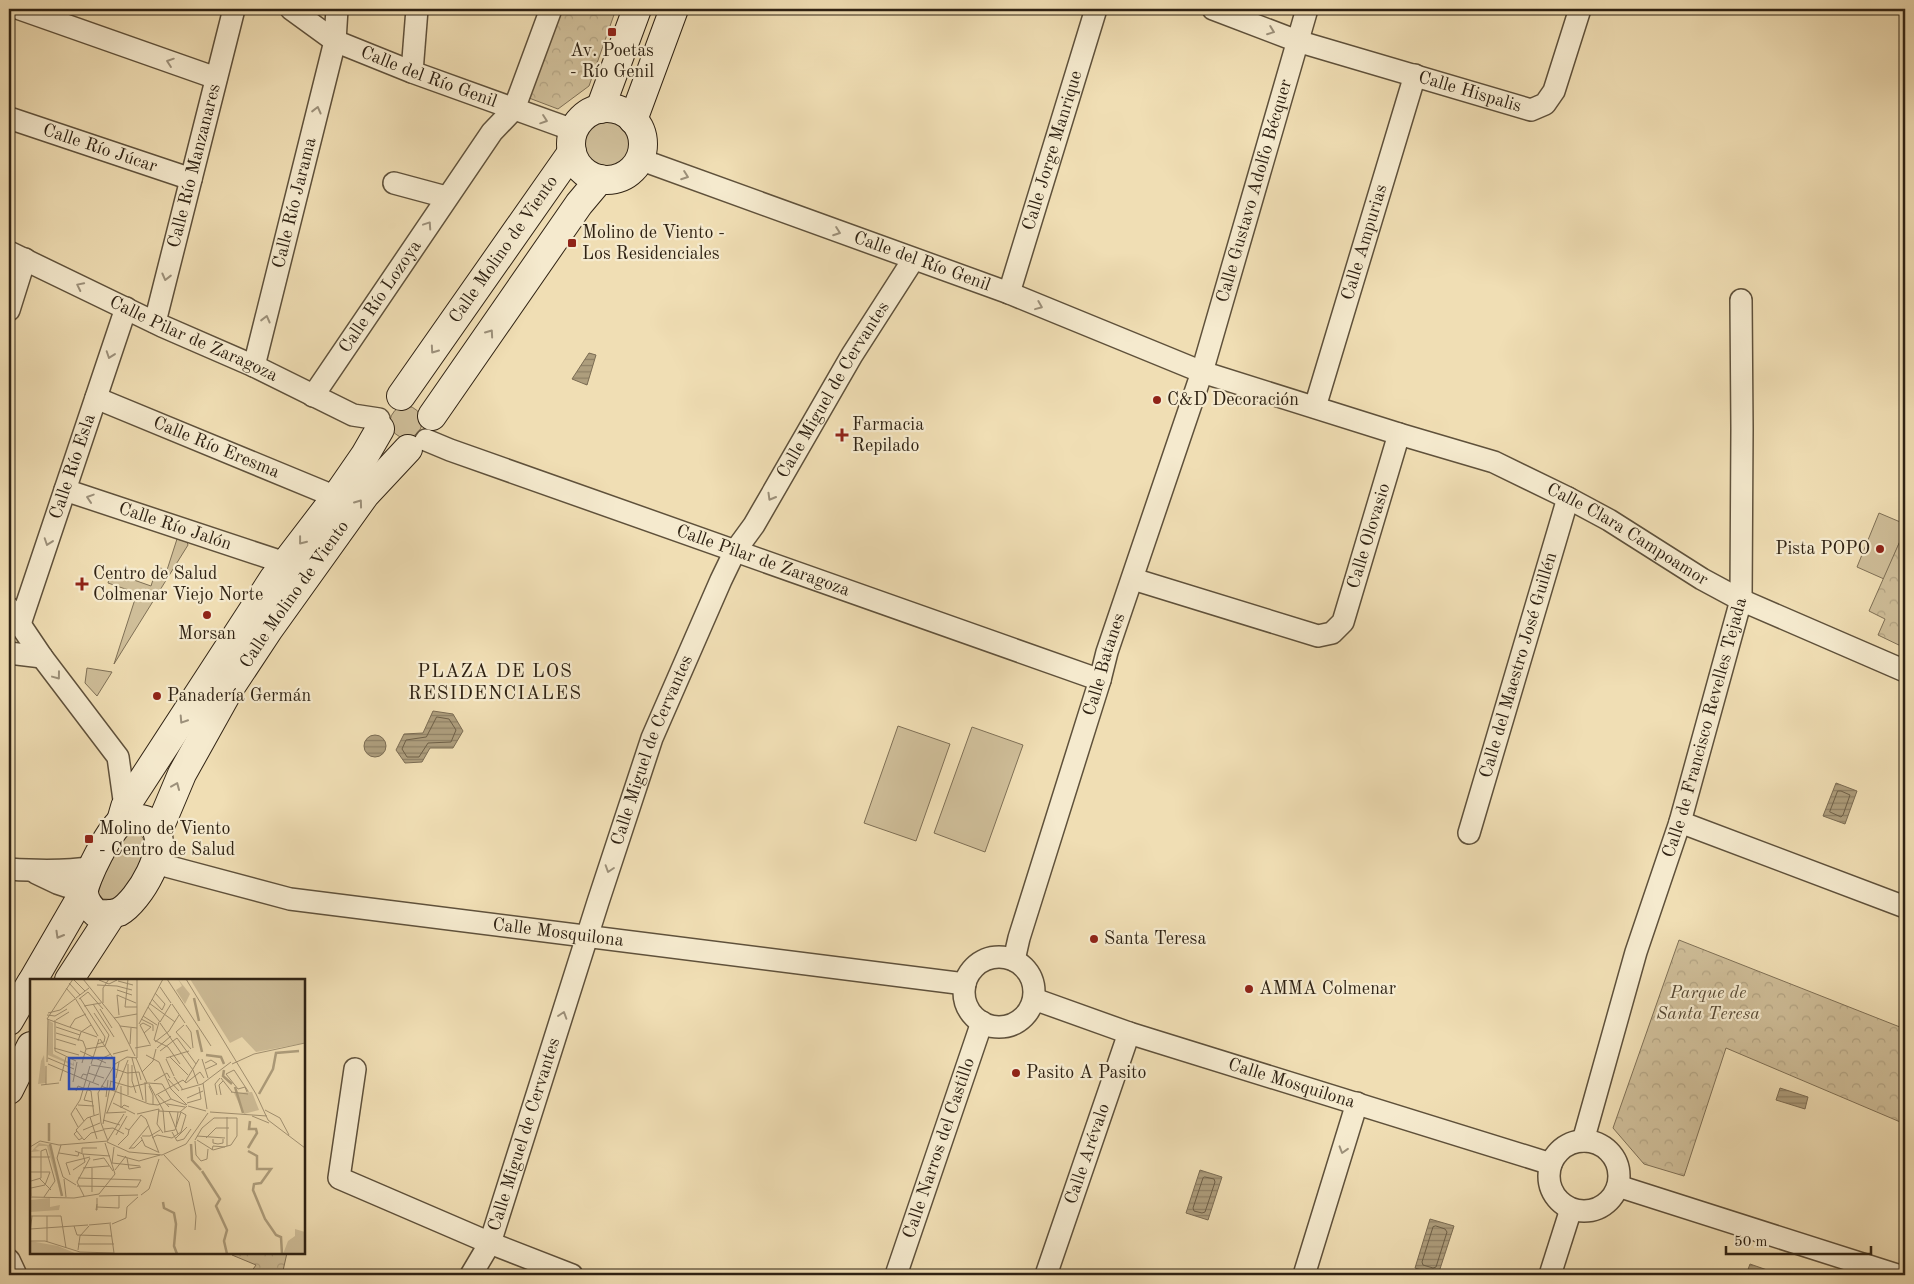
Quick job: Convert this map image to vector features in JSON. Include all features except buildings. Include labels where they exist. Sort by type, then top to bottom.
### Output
[{"type":"main road","points":[[600,109],[637,9]]},
{"type":"main road","points":[[633,120],[674,9]]},
{"type":"main road","points":[[607,108],[621,111],[633,120],[639,128],[642,138],[642,149],[634,167],[618,178],[600,179],[585,172],[574,160],[573,141],[584,116],[607,108]]},
{"type":"main road","name":"Calle Molino de Viento","points":[[401,396],[573,141]]},
{"type":"main road","name":"Calle Molino de Viento","points":[[112,914],[120,911],[132,901],[143,887],[155,863],[158,848],[158,831],[182,774],[230,688],[365,495],[422,435],[579,204],[600,179]]},
{"type":"main road","points":[[401,396],[409,396],[424,402],[422,435],[393,446],[382,436],[379,424],[386,404],[401,396]]},
{"type":"main road","name":"Calle Molino de Viento","points":[[84,892],[92,867],[123,814],[285,564],[365,455],[379,424]]},
{"type":"main road","points":[[123,814],[133,818],[145,819],[153,824],[158,831]]},
{"type":"main road","points":[[70,979],[112,914],[96,913],[87,903],[84,892]]},
{"type":"main road","points":[[34,979],[84,892]]},
{"type":"main road","points":[[9,1022],[30,985]]},
{"type":"main road","points":[[9,1090],[30,1048]]},
{"type":"street","points":[[20,9],[216,78]]},
{"type":"street","name":"Calle Río Manzanares","points":[[155,322],[234,9]]},
{"type":"street","name":"Calle del Río Genil","points":[[291,9],[335,41],[514,110],[573,141]]},
{"type":"street","name":"Calle Río Jarama","points":[[254,366],[335,41],[337,9]]},
{"type":"street","points":[[412,72],[417,9]]},
{"type":"street","points":[[514,110],[551,9]]},
{"type":"street","name":"Calle Jorge Manrique","points":[[1008,293],[1096,9]]},
{"type":"street","name":"Calle Hispalis","points":[[1213,9],[1297,41],[1531,110],[1545,104],[1554,91],[1580,9]]},
{"type":"street","name":"Calle Gustavo Adolfo Bécquer","points":[[1202,372],[1307,9]]},
{"type":"street","name":"Calle Ampurias","points":[[1315,407],[1415,75]]},
{"type":"street","name":"Calle Río Lozoya","points":[[313,396],[446,197],[492,132],[514,110]]},
{"type":"street","name":"Calle Río Júcar","points":[[9,118],[191,179]]},
{"type":"street","name":"Calle del Río Genil","points":[[639,159],[1008,293],[1202,372]]},
{"type":"street","points":[[394,183],[446,197]]},
{"type":"street","points":[[9,310],[17,255]]},
{"type":"street","name":"Calle Pilar de Zaragoza","points":[[17,255],[155,322],[254,366],[353,415],[379,424]]},
{"type":"street","name":"Calle Miguel de Cervantes","points":[[471,1275],[490,1243],[652,738],[735,551],[754,525],[852,355],[913,260]]},
{"type":"street","name":"Calle de Francisco Revelles Tejada","points":[[1583,1141],[1636,952],[1680,822],[1740,600],[1742,300]]},
{"type":"street","name":"Calle Río Esla","points":[[14,616],[65,490],[126,308]]},
{"type":"street","points":[[1202,372],[1399,434]]},
{"type":"street","name":"Calle Batanes","points":[[1014,960],[1019,938],[1100,680],[1107,652],[1202,372]]},
{"type":"street","name":"Calle Río Eresma","points":[[96,398],[336,497]]},
{"type":"street","name":"Calle Clara Campoamor","points":[[1399,434],[1494,462],[1609,520],[1702,579],[1740,600],[1905,671]]},
{"type":"street","name":"Calle Olovasio","points":[[1133,579],[1318,636],[1332,633],[1343,622],[1399,434]]},
{"type":"street","name":"Calle Pilar de Zaragoza","points":[[422,435],[735,551],[1100,680]]},
{"type":"street","name":"Calle Río Jalón","points":[[65,490],[285,564]]},
{"type":"street","name":"Calle del Maestro José Guillén","points":[[1469,833],[1568,498]]},
{"type":"street","points":[[14,616],[42,657],[118,757],[123,814]]},
{"type":"street","points":[[9,653],[42,657]]},
{"type":"street","points":[[1680,822],[1905,908]]},
{"type":"street","name":"Calle Mosquilona","points":[[155,863],[290,899],[588,935],[965,984]]},
{"type":"street","points":[[9,869],[31,871],[74,870],[92,867]]},
{"type":"street","points":[[31,871],[57,884],[84,892]]},
{"type":"street","points":[[998,956],[1014,960],[1026,969],[1034,983],[1034,999],[1027,1013],[1014,1024],[998,1027],[982,1022],[971,1013],[965,999],[965,984],[972,970],[984,960],[998,956]]},
{"type":"street","name":"Calle Mosquilona","points":[[1034,999],[1129,1033],[1551,1164]]},
{"type":"street","name":"Calle Narros del Castillo","points":[[896,1275],[982,1022]]},
{"type":"street","name":"Calle Arévalo","points":[[1046,1275],[1129,1033]]},
{"type":"street","points":[[355,1069],[339,1178],[490,1243],[572,1275]]},
{"type":"street","points":[[1304,1275],[1358,1103]]},
{"type":"street","points":[[1583,1141],[1594,1142],[1612,1154],[1618,1164],[1620,1175],[1618,1186],[1609,1201],[1594,1210],[1582,1212],[1571,1209],[1561,1203],[1552,1190],[1549,1174],[1551,1164],[1563,1147],[1583,1141]]},
{"type":"street","points":[[1618,1186],[1897,1275]]},
{"type":"street","points":[[1550,1275],[1571,1209]]},
{"type":"street","points":[[9,1260],[16,1275]]},
{"type":"green space","points":[[562,9],[616,9],[589,86],[558,109],[529,98]]},
{"type":"green space","points":[[606,119],[615,121],[623,126],[628,134],[630,143],[628,152],[623,160],[615,165],[606,167],[597,165],[589,160],[584,152],[582,143],[584,134],[589,126],[597,121]]},
{"type":"green space","points":[[406,406],[412,407],[417,411],[421,416],[421,428],[417,433],[412,437],[406,438],[400,437],[395,433],[391,428],[390,422],[391,416],[395,411],[400,407]]},
{"type":"green space","name":"Pista POPO","points":[[1879,513],[1905,524],[1904,532],[1884,579],[1857,567]]},
{"type":"green space","points":[[1904,532],[1905,648],[1878,635],[1885,619],[1869,611]]},
{"type":"green space","points":[[177,539],[187,542],[188,545],[114,664],[137,593],[108,583],[111,572],[151,586],[157,567],[167,570]]},
{"type":"green space","points":[[87,668],[112,672],[97,696],[85,683]]},
{"type":"green space","points":[[898,726],[950,744],[916,841],[864,823]]},
{"type":"green space","points":[[972,727],[1023,745],[985,852],[934,833]]},
{"type":"green space","points":[[131,832],[141,835],[145,843],[142,864],[136,876],[122,894],[114,899],[103,899],[97,892],[100,877],[124,836]]},
{"type":"green space","name":"Parque de Santa Teresa","points":[[1679,940],[1905,1029],[1905,1124],[1726,1048],[1684,1176],[1644,1164],[1613,1128]]},
{"type":"green space","points":[[287,1254],[282,1275],[249,1275],[256,1265],[232,1255]]},
{"type":"water","points":[[589,353],[596,355],[587,385],[572,379]]},
{"type":"water","points":[[433,711],[453,714],[463,731],[453,748],[430,748],[422,762],[405,763],[396,750],[404,734],[423,733]]},
{"type":"water","points":[[375,735],[383,738],[386,746],[383,754],[375,757],[367,754],[364,746],[367,738]]},
{"type":"water","points":[[1836,783],[1857,791],[1845,824],[1823,816]]},
{"type":"water","points":[[1780,1088],[1808,1097],[1805,1109],[1776,1100]]},
{"type":"water","points":[[1200,1170],[1222,1177],[1208,1220],[1186,1213]]},
{"type":"water","points":[[1430,1219],[1454,1226],[1438,1275],[1415,1268]]},
{"type":"water","points":[[1750,1264],[1770,1271],[1769,1275],[1746,1275]]},
{"type":"place","name":"Av. Poetas - Río Genil","points":[[612,32]]},
{"type":"place","name":"Molino de Viento - Los Residenciales","points":[[572,243]]},
{"type":"place","name":"C&D Decoración","points":[[1157,400]]},
{"type":"place","name":"Farmacia Repilado","points":[[842,435]]},
{"type":"place","name":"Pista POPO","points":[[1880,549]]},
{"type":"place","name":"Centro de Salud Colmenar Viejo Norte","points":[[82,584]]},
{"type":"place","name":"Morsan","points":[[207,615]]},
{"type":"place","name":"Panadería Germán","points":[[157,696]]},
{"type":"place","name":"Molino de Viento - Centro de Salud","points":[[89,839]]},
{"type":"place","name":"Santa Teresa","points":[[1094,939]]},
{"type":"place","name":"AMMA Colmenar","points":[[1249,989]]},
{"type":"place","name":"Pasito A Pasito","points":[[1016,1073]]},
{"type":"district","name":"PLAZA DE LOS RESIDENCIALES","points":[[495,683]]}]
